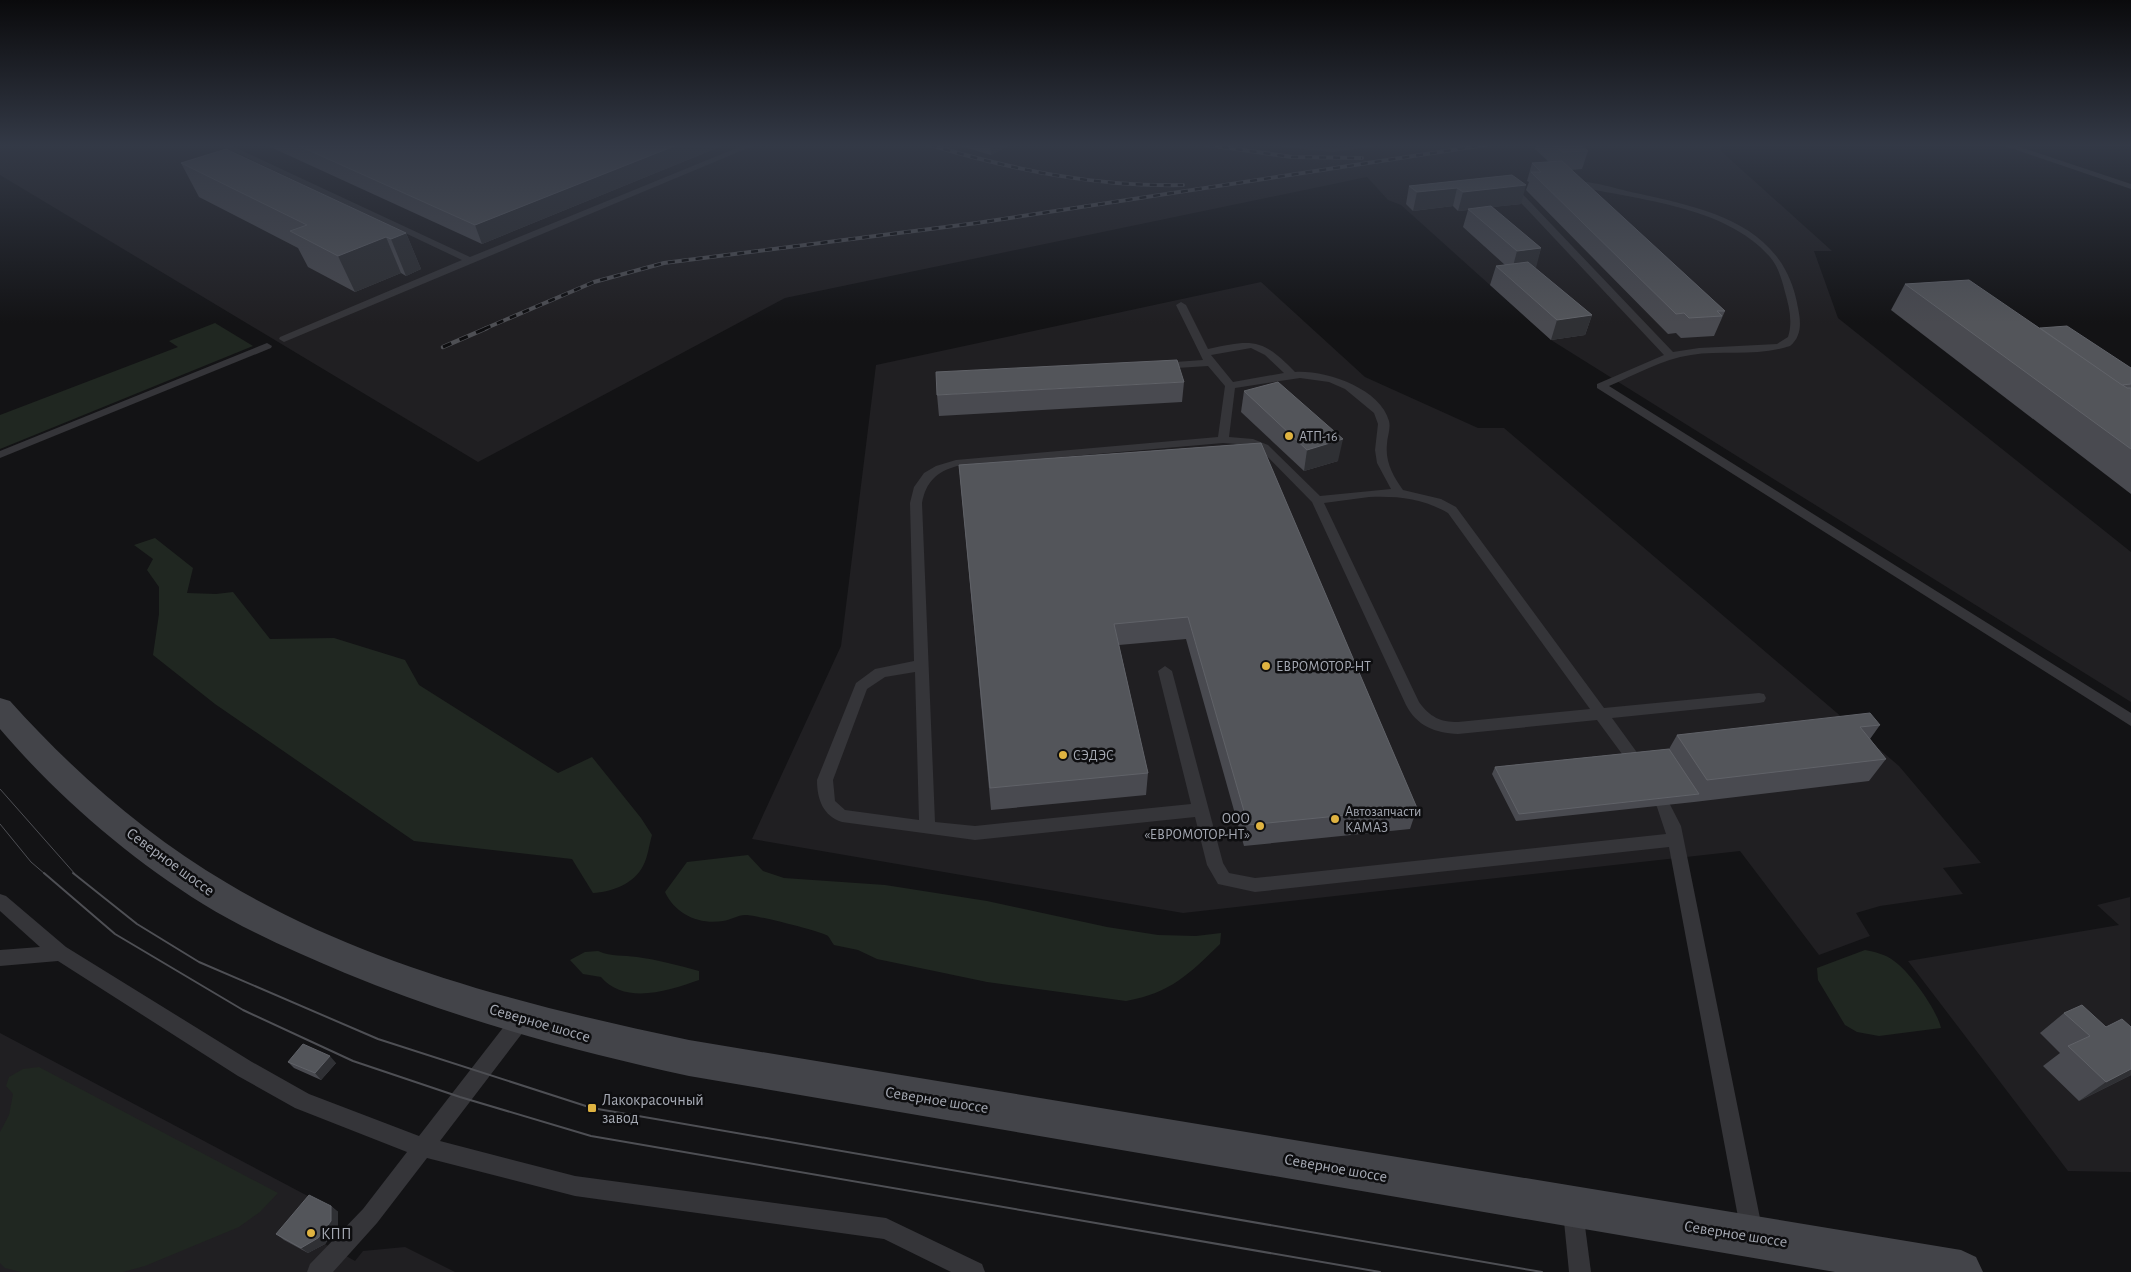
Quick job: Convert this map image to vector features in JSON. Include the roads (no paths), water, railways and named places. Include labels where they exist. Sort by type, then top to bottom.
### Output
[{"type":"main road","name":"Северное шоссе","points":[[0,709],[48,762],[98,806],[158,854],[218,896],[278,926],[401,978],[601,1040],[689,1058],[1961,1272]]},
{"type":"lane","points":[[351,204],[470,260]]},
{"type":"lane","points":[[284,339],[606,204]]},
{"type":"lane","points":[[1527,204],[1671,356]]},
{"type":"lane","points":[[1660,204],[1718,219],[1750,235],[1763,245],[1781,267],[1790,295],[1795,320],[1794,333],[1790,341],[1774,348],[1712,349],[1671,356],[1601,386],[2131,720]]},
{"type":"lane","points":[[1181,305],[1211,364],[1230,386],[1223,440]]},
{"type":"lane","points":[[1204,352],[1241,345],[1260,346],[1268,350],[1291,374]]},
{"type":"lane","points":[[0,455],[267,346]]},
{"type":"lane","points":[[1153,367],[1211,364]]},
{"type":"lane","points":[[1230,386],[1291,374],[1311,374],[1343,382],[1356,390],[1379,412],[1383,422],[1380,452],[1382,463],[1386,475],[1398,492]]},
{"type":"lane","points":[[927,828],[916,504],[918,489],[924,478],[945,466],[956,463],[1223,440],[1253,442],[1264,447],[1317,500],[1413,705],[1421,717],[1431,724],[1458,728],[1604,715],[1759,698]]},
{"type":"lane","points":[[1317,500],[1398,492],[1432,499],[1452,510],[1461,519],[1604,715],[1632,754],[1664,805],[1673,826],[1752,1236]]},
{"type":"lane","points":[[920,666],[898,668],[868,678],[862,687],[825,780],[824,794],[833,811],[842,816],[975,833],[1200,810]]},
{"type":"lane","points":[[1165,671],[1215,865],[1224,878],[1255,885],[1675,840]]},
{"type":"lane","points":[[0,901],[60,953],[245,1069],[302,1101],[357,1124],[422,1147],[575,1186],[886,1229],[974,1272]]},
{"type":"lane","points":[[0,958],[60,953]]},
{"type":"lane","points":[[318,1272],[370,1216],[522,1017]]},
{"type":"lane","points":[[1573,1207],[1580,1272]]},
{"type":"tram line","points":[[0,789],[75,874]]},
{"type":"tram line","points":[[0,824],[31,862],[45,874]]},
{"type":"tram line","points":[[44,873],[115,934],[243,1010],[353,1061],[460,1097],[591,1136],[1380,1272]]},
{"type":"tram line","points":[[73,873],[137,924],[199,962],[378,1039],[592,1108],[1542,1272]]},
{"type":"railway","points":[[484,329],[594,282],[664,263],[977,223],[1098,204]]},
{"type":"railway","points":[[443,347],[487,328]]},
{"type":"place","name":"АТП-16","points":[[1289,436]]},
{"type":"place","name":"ЕВРОМОТОР-НТ","points":[[1266,666]]},
{"type":"place","name":"СЭДЭС","points":[[1063,755]]},
{"type":"place","name":"Автозапчасти КАМАЗ","points":[[1335,819]]},
{"type":"place","name":"ООО «ЕВРОМОТОР-НТ»","points":[[1260,826]]},
{"type":"place","name":"Лакокрасочный завод","points":[[592,1108]]},
{"type":"place","name":"КПП","points":[[311,1233]]}]
